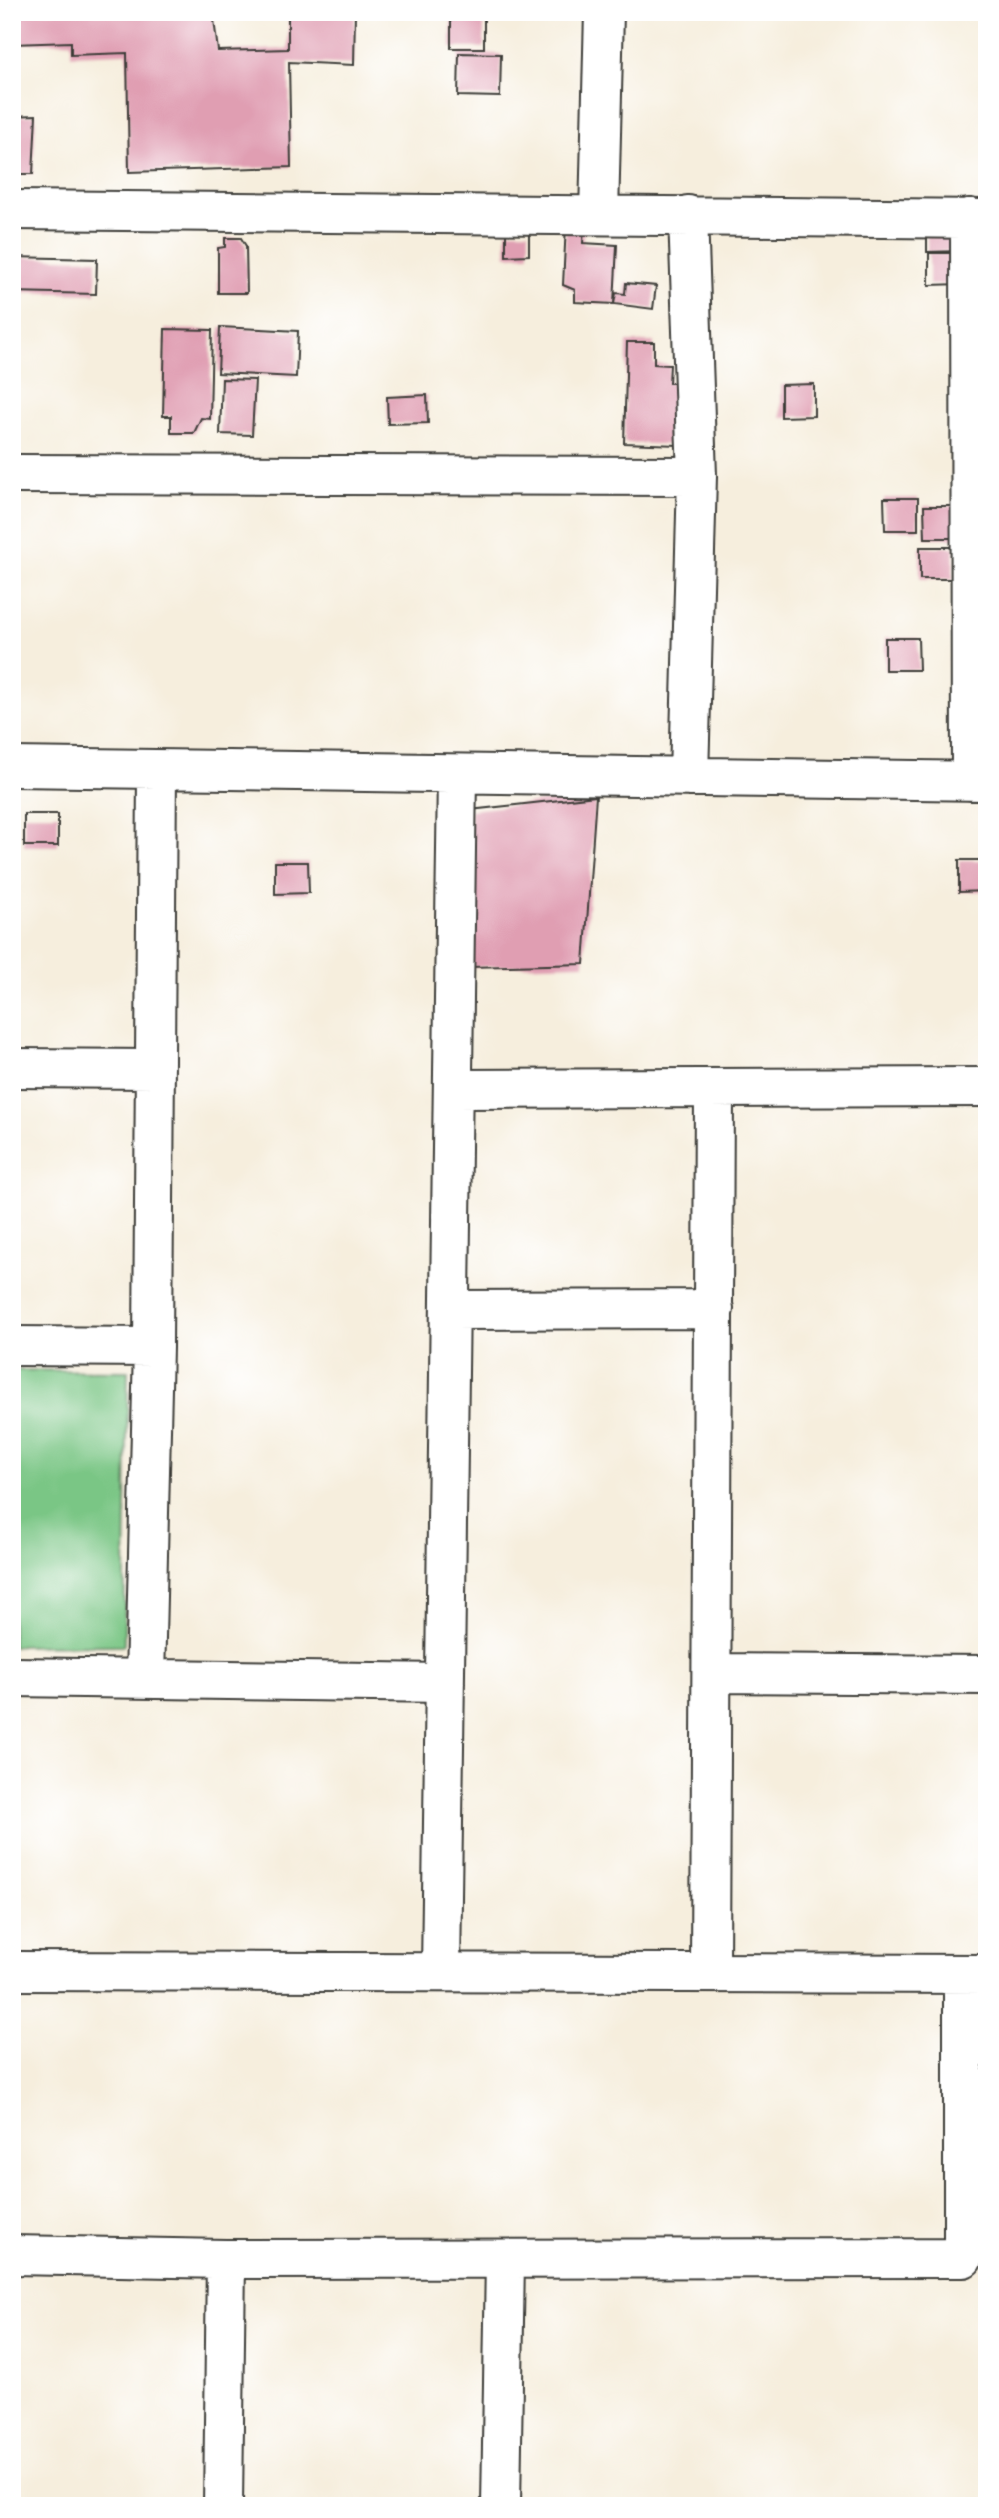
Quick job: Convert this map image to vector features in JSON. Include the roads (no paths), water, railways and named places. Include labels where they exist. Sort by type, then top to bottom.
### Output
[{"type":"street","points":[[599,215],[604,12]]},
{"type":"street","points":[[12,210],[978,218],[979,781],[12,768]]},
{"type":"street","points":[[688,215],[697,476],[689,777]]},
{"type":"street","points":[[12,474],[697,476]]},
{"type":"street","points":[[145,1679],[153,1347],[156,770]]},
{"type":"street","points":[[441,1972],[457,774]]},
{"type":"street","points":[[12,1068],[154,1069]]},
{"type":"street","points":[[453,1089],[987,1087]]},
{"type":"street","points":[[710,1973],[714,1088]]},
{"type":"street","points":[[450,1310],[714,1310]]},
{"type":"street","points":[[12,1346],[153,1347]]},
{"type":"street","points":[[712,1673],[987,1675]]},
{"type":"street","points":[[12,1677],[445,1683]]},
{"type":"street","points":[[12,1970],[975,1974],[963,2258],[226,2259],[12,2255]]},
{"type":"street","points":[[223,2506],[226,2259]]},
{"type":"street","points":[[501,2506],[505,2259]]}]
